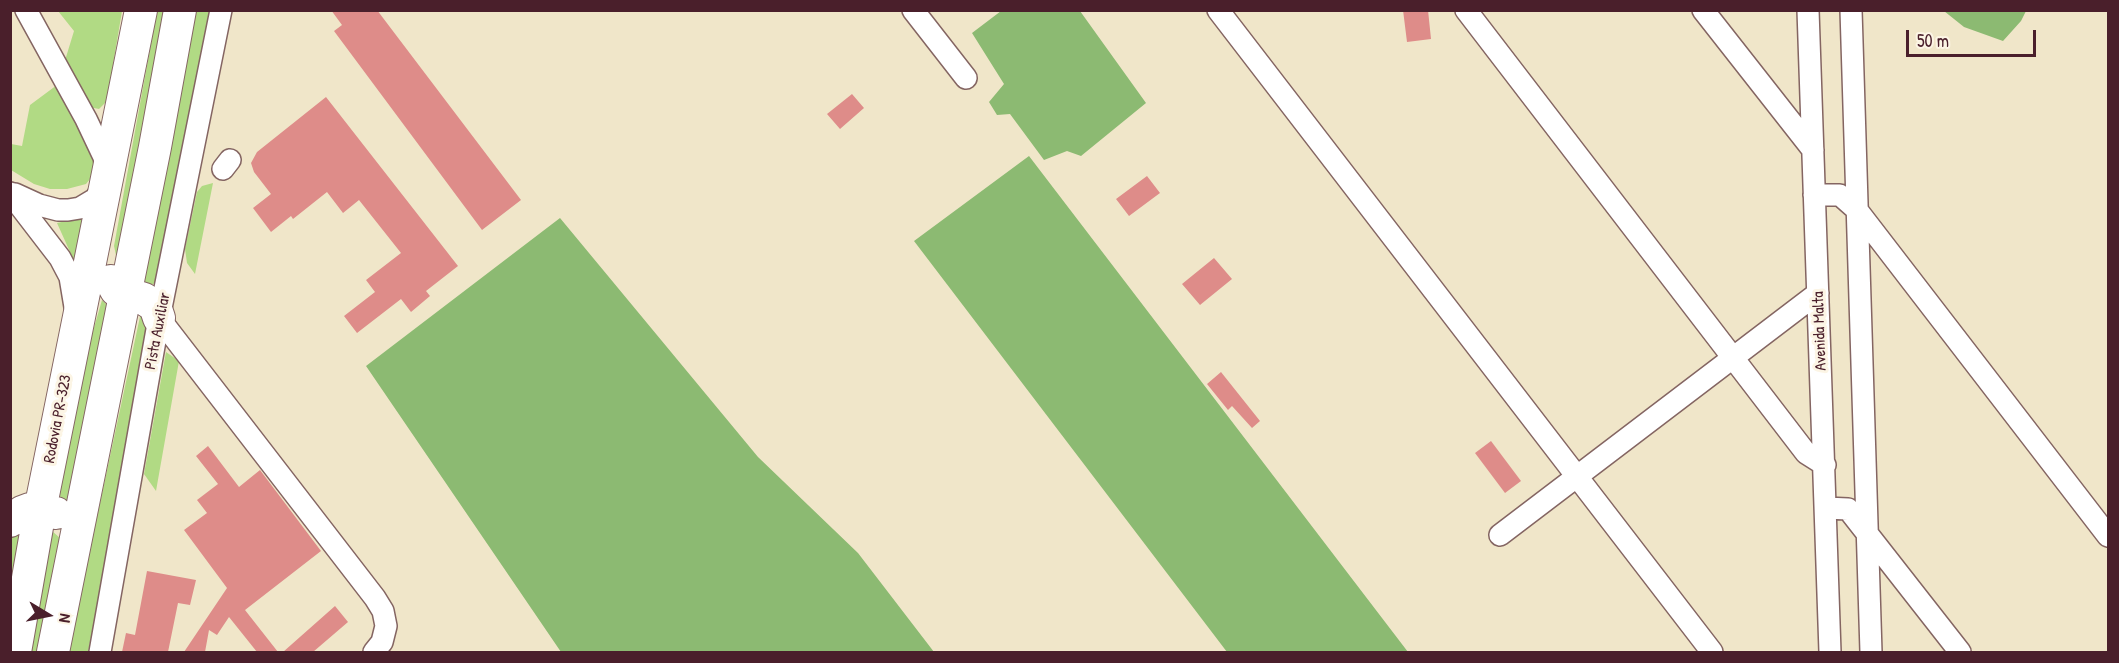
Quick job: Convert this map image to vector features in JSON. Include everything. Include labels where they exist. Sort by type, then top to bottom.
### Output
[{"type":"highway","name":"Rodovia PR-323","points":[[15,652],[72,346],[141,10]]},
{"type":"highway","points":[[141,10],[107,263],[116,290],[149,299]]},
{"type":"highway","points":[[51,652],[149,299],[180,10]]},
{"type":"highway","points":[[10,521],[22,512],[40,510],[58,514],[69,529],[51,652]]},
{"type":"street","points":[[10,192],[39,205],[68,210],[80,208],[95,199],[105,179],[104,157],[86,118],[26,10]]},
{"type":"street","name":"Pista Auxiliar","points":[[100,652],[149,299],[221,10]]},
{"type":"street","points":[[913,10],[966,78]]},
{"type":"street","points":[[1218,10],[1712,652]]},
{"type":"street","points":[[1466,10],[1806,453],[1825,465]]},
{"type":"street","points":[[1703,10],[1813,150]]},
{"type":"street","name":"Avenida Malta","points":[[1808,10],[1830,652]]},
{"type":"street","points":[[1851,10],[1870,652]]},
{"type":"street","points":[[86,118],[96,123],[107,122],[124,92]]},
{"type":"street","points":[[10,192],[60,258],[70,277],[75,305],[72,346]]},
{"type":"street","points":[[1814,195],[1840,195],[1857,210],[2109,536]]},
{"type":"street","points":[[1500,535],[1818,292]]},
{"type":"street","points":[[149,299],[375,598],[383,611],[386,626],[382,642],[374,652]]},
{"type":"street","points":[[1826,508],[1848,509],[1960,652]]},
{"type":"green space","points":[[58,11],[122,11],[107,101],[99,109],[89,107],[63,67],[74,31]]},
{"type":"green space","points":[[157,11],[169,11],[117,260],[114,246]]},
{"type":"green space","points":[[190,11],[211,11],[156,282],[150,286],[139,285]]},
{"type":"green space","points":[[1001,11],[1080,11],[1146,103],[1081,156],[1067,151],[1044,160],[1010,114],[997,115],[989,102],[1004,84],[972,33]]},
{"type":"green space","points":[[1944,11],[2026,11],[2021,21],[2003,41],[1964,27]]},
{"type":"green space","points":[[57,85],[93,144],[94,161],[90,179],[86,184],[67,189],[50,189],[34,184],[11,170],[11,144],[22,146],[30,105]]},
{"type":"green space","points":[[1029,156],[1408,652],[1227,652],[914,241]]},
{"type":"green space","points":[[213,183],[195,274],[187,263],[185,249],[197,192],[202,186]]},
{"type":"green space","points":[[84,217],[75,263],[57,223]]},
{"type":"green space","points":[[560,218],[758,457],[858,553],[934,652],[561,652],[366,366]]},
{"type":"green space","points":[[102,300],[108,306],[68,504],[60,498],[59,491],[84,362]]},
{"type":"green space","points":[[141,312],[153,330],[88,652],[68,652]]},
{"type":"green space","points":[[166,352],[179,361],[156,491],[144,474]]},
{"type":"green space","points":[[29,519],[10,607],[11,535]]},
{"type":"green space","points":[[52,531],[60,538],[60,549],[40,652],[27,652]]},
{"type":"building","points":[[331,10],[377,10],[521,200],[482,230],[334,31],[342,25]]},
{"type":"building","points":[[1403,10],[1428,10],[1431,39],[1407,42]]},
{"type":"building","points":[[852,94],[864,108],[840,129],[827,114]]},
{"type":"building","points":[[326,97],[458,266],[426,291],[430,296],[411,312],[401,299],[357,333],[344,316],[375,292],[366,280],[401,253],[359,200],[343,213],[327,192],[293,219],[291,216],[271,232],[253,208],[271,194],[254,172],[251,163],[257,152]]},
{"type":"building","points":[[1147,176],[1160,193],[1129,216],[1116,199]]},
{"type":"building","points":[[1214,258],[1232,279],[1200,305],[1182,284]]},
{"type":"building","points":[[1221,372],[1260,421],[1252,428],[1232,406],[1228,410],[1207,384]]},
{"type":"building","points":[[1491,441],[1521,481],[1505,493],[1475,453]]},
{"type":"building","points":[[208,446],[239,487],[260,470],[321,551],[245,610],[278,652],[257,652],[229,617],[217,635],[209,630],[205,652],[184,652],[227,588],[184,530],[207,513],[197,500],[218,484],[196,456]]},
{"type":"building","points":[[147,571],[196,580],[190,605],[178,603],[168,652],[122,652],[126,633],[135,635]]},
{"type":"building","points":[[335,606],[348,622],[313,652],[283,652]]}]
